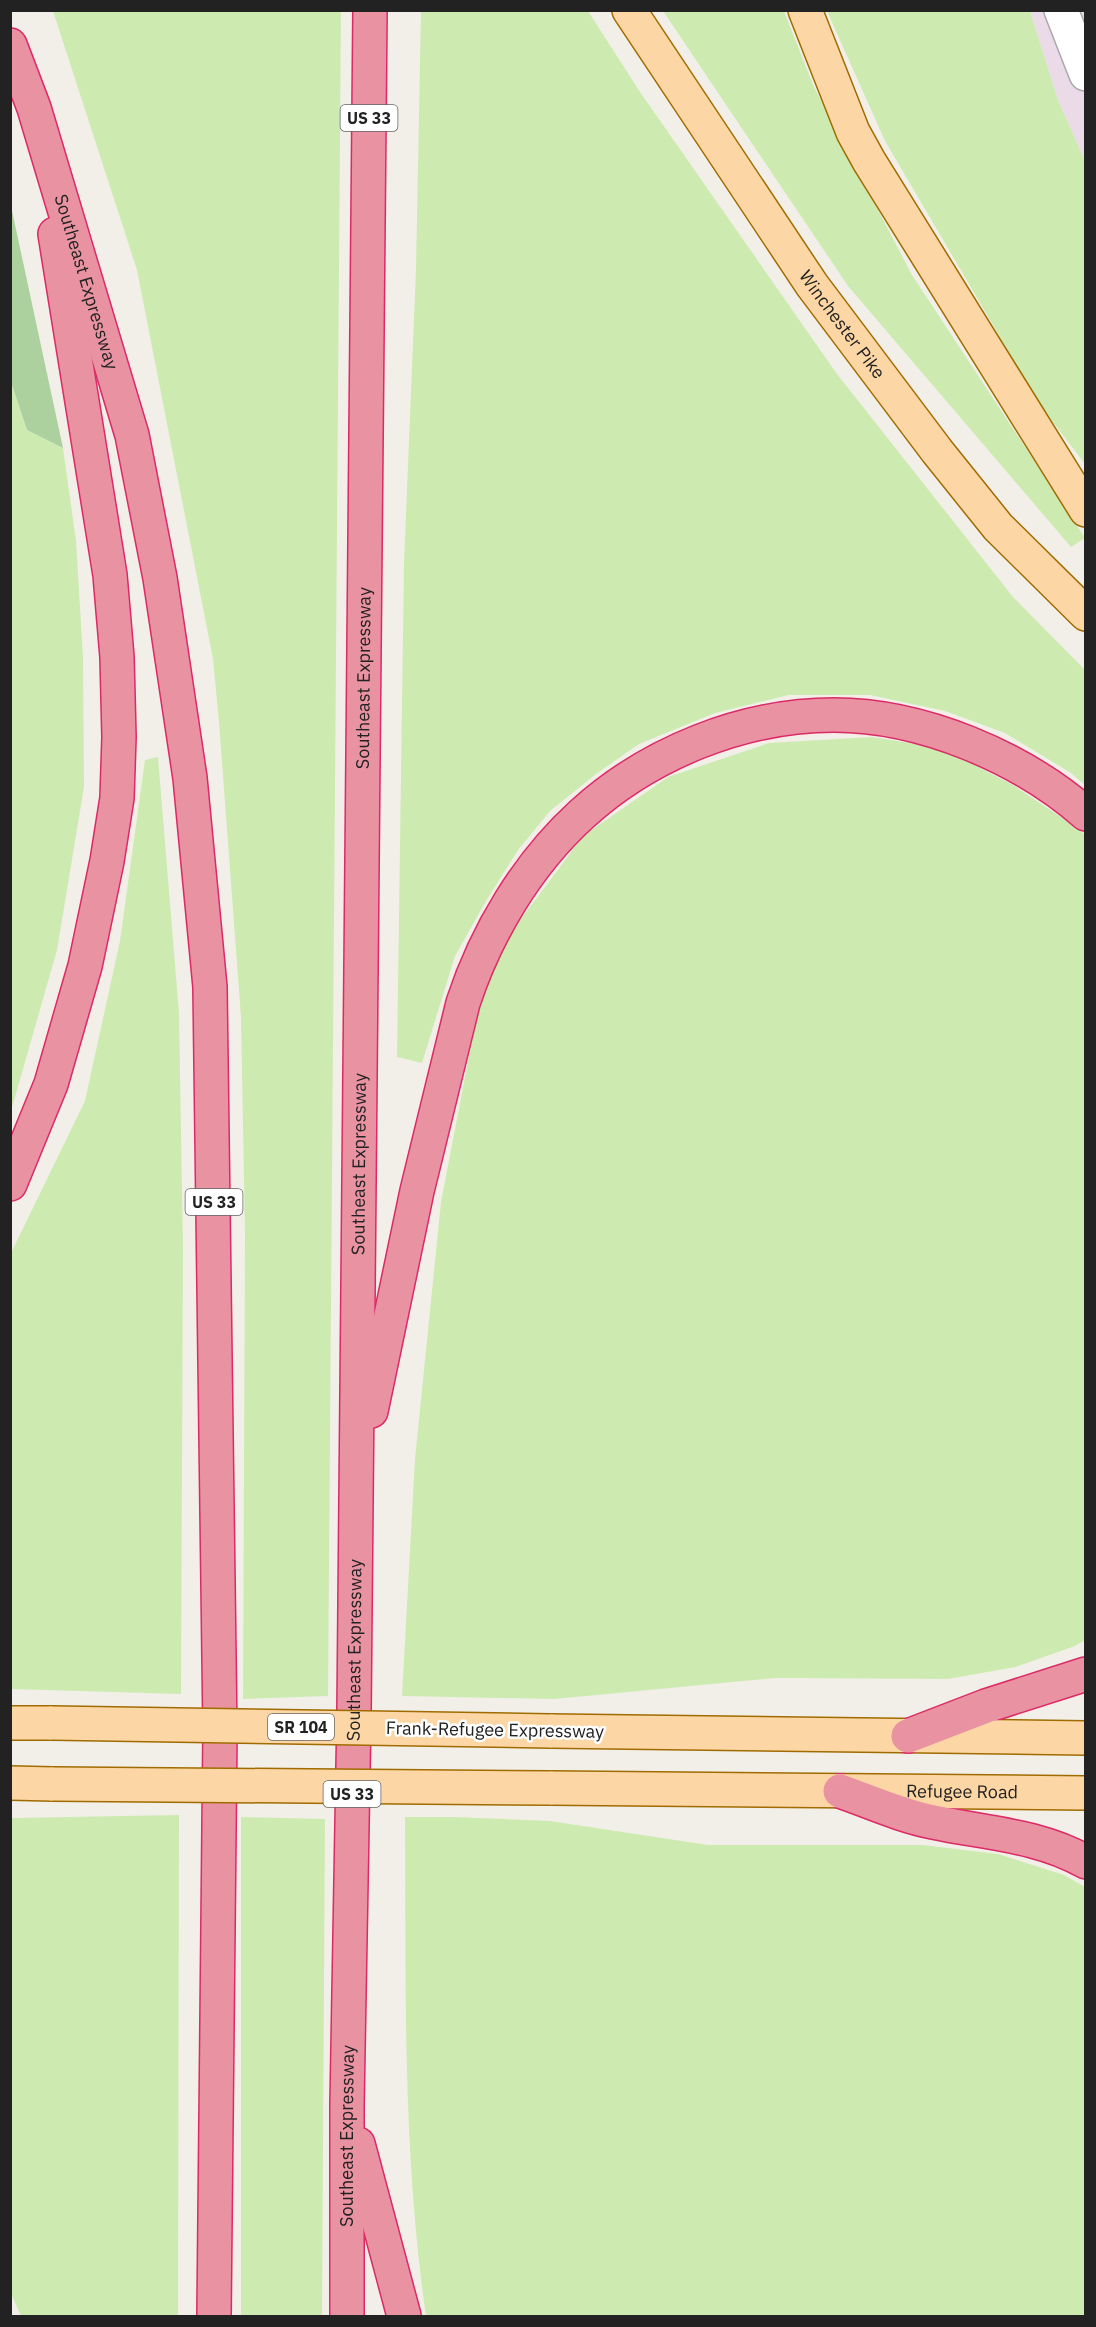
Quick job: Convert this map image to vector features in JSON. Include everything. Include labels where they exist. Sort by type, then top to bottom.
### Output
[{"type":"highway","name":"Southeast Expressway","points":[[347,2316],[347,2105],[356,1483],[370,10]]},
{"type":"highway","name":"Southeast Expressway","points":[[10,45],[34,108],[134,446],[160,578],[190,778],[210,987],[220,1732],[214,2316]]},
{"type":"highway","points":[[10,1184],[51,1084],[85,966],[107,861],[117,798],[119,737],[117,657],[110,575],[34,108]]},
{"type":"highway","points":[[356,1483],[417,1191],[471,978],[492,931],[512,900],[557,840],[582,814],[636,774],[675,752],[708,738],[748,726],[798,717],[835,715],[872,718],[936,731],[971,744],[1031,773],[1086,814]]},
{"type":"highway","points":[[908,1736],[986,1706],[1086,1674]]},
{"type":"highway","points":[[840,1791],[931,1822],[992,1832],[1037,1843],[1086,1862]]},
{"type":"highway","points":[[347,2105],[404,2316]]},
{"type":"main road","name":"Winchester Pike","points":[[629,10],[812,285],[930,442],[998,527],[1086,615]]},
{"type":"main road","points":[[805,10],[853,132],[869,161],[1086,510]]},
{"type":"main road","name":"Frank-Refugee Expressway","points":[[10,1723],[908,1736]]},
{"type":"main road","points":[[908,1736],[1086,1738]]},
{"type":"main road","points":[[10,1784],[840,1791]]},
{"type":"main road","name":"Refugee Road","points":[[840,1791],[1086,1793]]},
{"type":"street","points":[[1061,10],[1086,74]]},
{"type":"shaded area","points":[[1030,11],[1085,11],[1085,161],[1058,100]]},
{"type":"green space","points":[[53,11],[341,11],[328,1696],[243,1699],[245,1234],[241,1017],[213,659],[137,270]]},
{"type":"green space","points":[[421,11],[588,11],[640,92],[837,374],[1013,597],[1086,671],[1085,785],[1071,773],[1005,733],[945,711],[870,695],[789,695],[715,713],[639,744],[596,774],[550,811],[518,850],[455,956],[422,1063],[397,1057],[404,563],[416,269]]},
{"type":"green space","points":[[663,11],[784,11],[814,87],[912,275],[1085,538],[1071,547],[848,286]]},
{"type":"green space","points":[[827,11],[1030,11],[1058,100],[1085,161],[1085,464],[1040,405],[885,141]]},
{"type":"green space","points":[[11,206],[63,448],[27,430],[11,382]]},
{"type":"green space","points":[[11,382],[27,430],[63,448],[76,541],[83,657],[84,787],[57,950],[11,1111]]},
{"type":"green space","points":[[872,737],[942,748],[1013,785],[1086,836],[1085,1640],[1075,1646],[1015,1667],[948,1679],[775,1678],[554,1699],[402,1696],[415,1459],[441,1202],[479,1004],[506,939],[583,836],[668,777],[769,743]]},
{"type":"green space","points":[[158,757],[179,1013],[183,1248],[181,1694],[11,1689],[11,1253],[85,1101],[120,941],[145,760]]},
{"type":"green space","points":[[179,1815],[178,2316],[21,2316],[10,2291],[11,1818]]},
{"type":"green space","points":[[241,1817],[325,1819],[322,2316],[241,2316]]},
{"type":"green space","points":[[405,1817],[550,1821],[708,1845],[923,1845],[998,1854],[1064,1875],[1085,1887],[1085,2316],[426,2316],[418,2254],[409,2130]]}]
